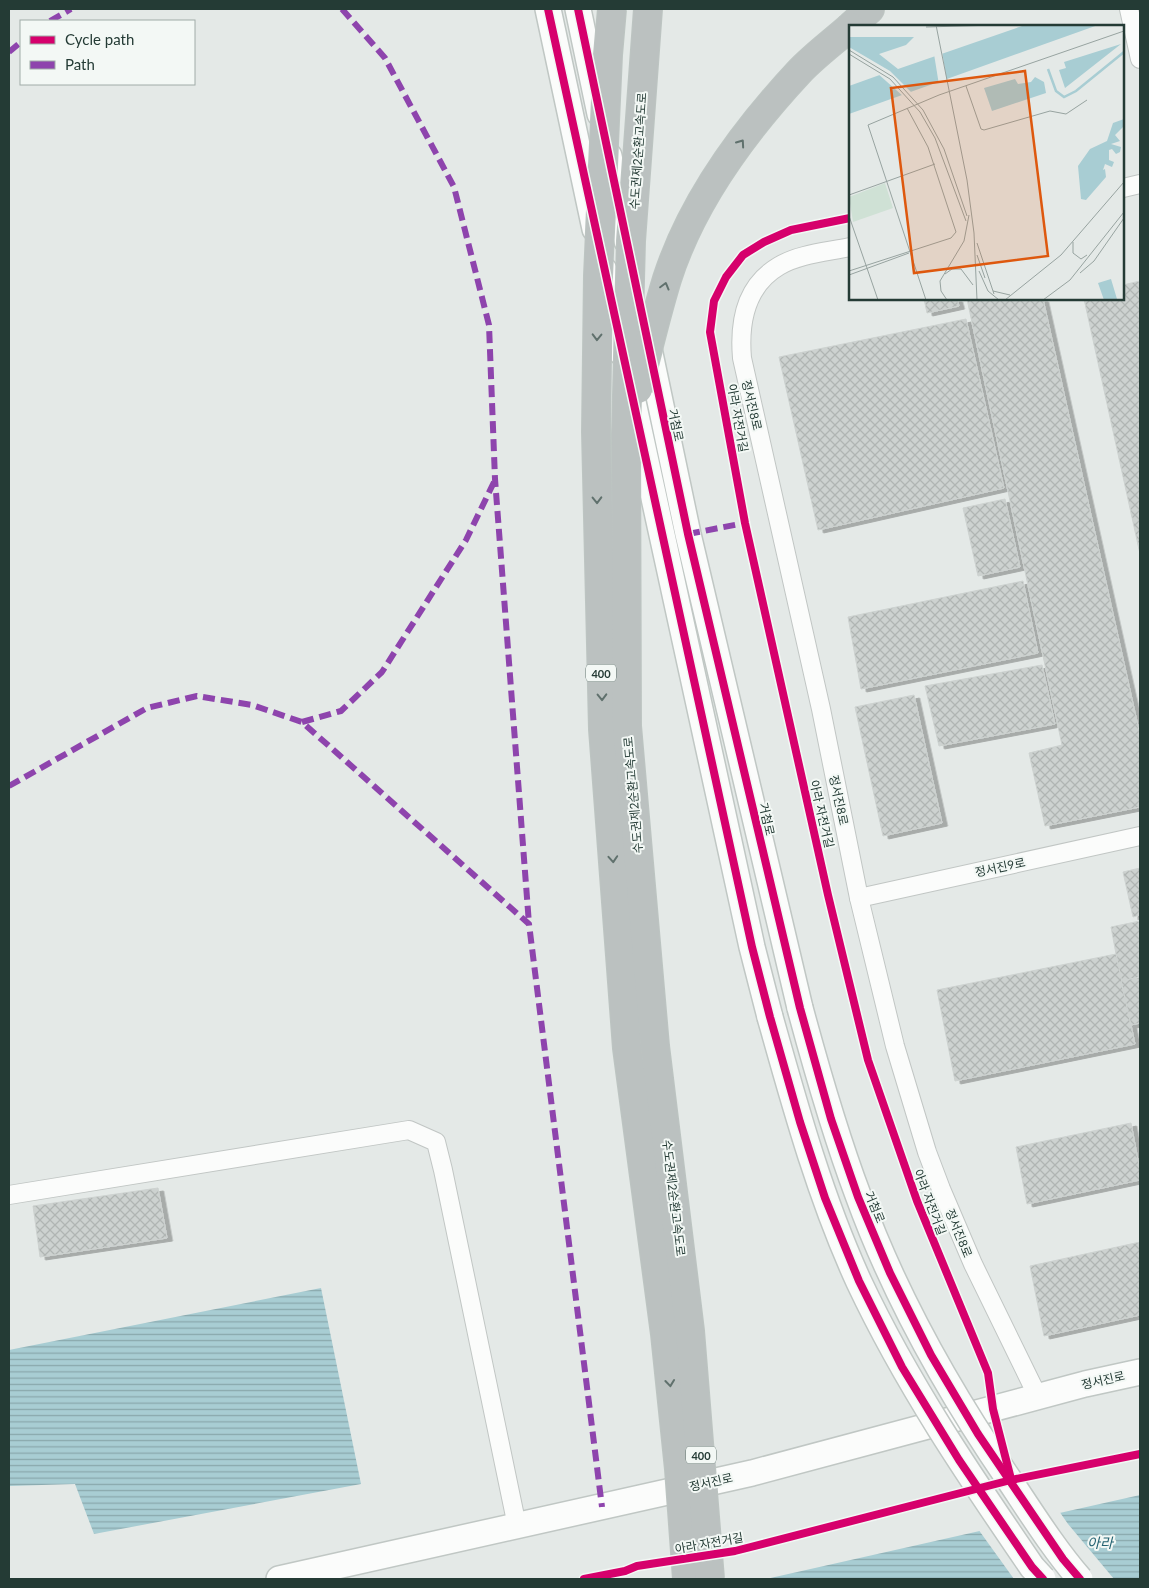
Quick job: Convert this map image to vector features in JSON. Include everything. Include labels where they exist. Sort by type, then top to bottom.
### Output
[{"type":"highway","points":[[603,9],[608,55]]},
{"type":"highway","name":"수도권제2순환고속도로","points":[[612,9],[608,55],[598,276],[596,432],[603,729],[627,1048],[665,1334],[679,1469],[686,1579]]},
{"type":"highway","name":"수도권제2순환고속도로","points":[[648,9],[631,241],[626,434],[627,726],[655,1046],[690,1331],[710,1579]]},
{"type":"highway","points":[[853,25],[870,9]]},
{"type":"highway","points":[[626,434],[667,278],[691,221],[716,178],[751,128],[800,71],[849,29]]},
{"type":"street","points":[[548,9],[752,947],[800,1122],[825,1198],[859,1281],[902,1367],[953,1451],[1042,1579]]},
{"type":"street","name":"거첨로","points":[[578,9],[688,534],[800,1008],[831,1119],[858,1197],[890,1273],[931,1355],[978,1434],[1063,1559],[1080,1579]]},
{"type":"street","points":[[1129,9],[1140,59]]},
{"type":"street","points":[[1124,188],[1140,184]]},
{"type":"street","name":"정서진8로","points":[[849,247],[798,258],[766,275],[748,302],[740,336],[742,358],[821,709],[859,898],[895,1046],[927,1152],[972,1264],[1038,1397]]},
{"type":"street","name":"정서진9로","points":[[859,898],[1140,836]]},
{"type":"street","points":[[9,1194],[409,1130],[436,1142],[517,1526]]},
{"type":"street","name":"정서진로","points":[[279,1579],[752,1473],[1038,1397],[1140,1372]]},
{"type":"water","points":[[321,1288],[361,1484],[94,1534],[75,1484],[9,1486],[9,1350]]},
{"type":"water","name":"아라","points":[[1140,1495],[1140,1579],[766,1579]]},
{"type":"pier","points":[[1059,1511],[1114,1579],[1014,1579],[978,1529]]},
{"type":"building","points":[[1140,281],[1140,554],[1084,300],[1124,300],[1124,285]]},
{"type":"building","points":[[924,300],[957,300],[959,306],[927,313]]},
{"type":"building","points":[[967,300],[1043,300],[1140,735],[1140,807],[1045,826],[1029,753],[1062,745]]},
{"type":"building","points":[[966,319],[1004,488],[818,530],[779,357]]},
{"type":"building","points":[[1005,499],[1020,567],[978,576],[963,508]]},
{"type":"building","points":[[1023,581],[1038,653],[861,689],[848,617]]},
{"type":"building","points":[[1042,665],[1055,724],[939,746],[925,686]]},
{"type":"building","points":[[914,695],[942,823],[883,836],[855,707]]},
{"type":"building","points":[[1140,868],[1140,915],[1133,917],[1123,872]]},
{"type":"building","points":[[1140,921],[1140,977],[1121,981],[1111,927]]},
{"type":"building","points":[[1116,954],[1135,1044],[955,1081],[937,990]]},
{"type":"building","points":[[1140,977],[1140,1023],[1131,1025],[1121,981]]},
{"type":"building","points":[[1131,1123],[1140,1180],[1027,1204],[1016,1147]]},
{"type":"building","points":[[158,1188],[167,1238],[40,1257],[33,1206]]},
{"type":"building","points":[[1140,1242],[1140,1315],[1044,1336],[1030,1266]]},
{"type":"marked path","points":[[52,20],[71,9]]},
{"type":"marked path","points":[[342,9],[385,58],[454,187],[489,325],[495,479],[529,924]]},
{"type":"marked path","points":[[9,52],[20,43]]},
{"type":"marked path","points":[[302,722],[341,711],[382,672],[466,540],[495,480]]},
{"type":"marked path","points":[[688,534],[745,523]]},
{"type":"marked path","points":[[9,786],[147,708],[197,696],[252,705],[302,722],[529,924],[602,1507]]},
{"type":"cycle path","points":[[548,9],[752,947],[800,1122],[825,1198],[859,1281],[902,1367],[959,1460],[1032,1567],[1043,1579]]},
{"type":"cycle path","points":[[578,9],[688,534],[800,1008],[831,1119],[858,1197],[890,1273],[931,1355],[978,1434],[1063,1559],[1080,1579]]},
{"type":"cycle path","name":"아라 자전거길","points":[[849,218],[791,230],[764,242],[743,255],[726,277],[714,301],[710,332],[745,523],[828,895],[868,1060],[917,1201],[988,1373],[993,1409],[1010,1475]]},
{"type":"cycle path","name":"아라 자전거길","points":[[584,1579],[625,1571],[637,1566],[735,1551],[1011,1480],[1140,1454]]}]
